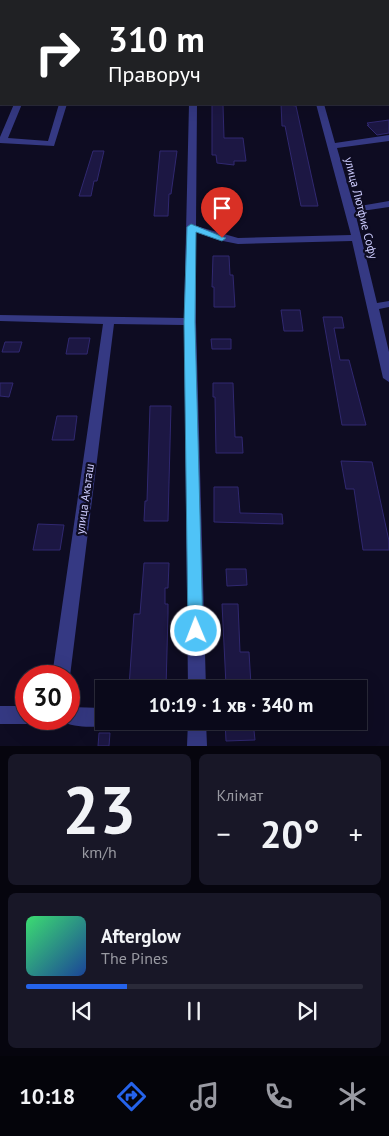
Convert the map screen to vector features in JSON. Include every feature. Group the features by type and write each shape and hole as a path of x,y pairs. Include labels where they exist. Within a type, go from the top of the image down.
{"street":[{"path":"18,105 1,140 51,144 63,105"},
{"path":"193,105 190,322 197,680"},
{"name":"улица Лютфие Софу","path":"320,105 350,210 389,378"},
{"path":"332,146 389,138"},
{"path":"350,210 389,204"},
{"path":"191,227 222,238 238,241 356,238"},
{"path":"373,307 389,304"},
{"path":"0,318 190,322"},
{"name":"улица Акъташ","path":"62,665 109,321"},
{"path":"0,714 15,715"},
{"path":"80,716 95,717"},
{"path":"197,730 197,746"}],"building":[{"path":"212,105 223,105 224,138 243,138 246,161 234,161 234,165 217,163 216,155 212,155"},
{"path":"281,105 296,106 318,206 301,206 285,126 282,126"},
{"path":"389,120 389,133 377,135 367,125 369,125 367,123"},
{"path":"93,151 104,151 97,181 94,181 91,196 79,196"},
{"path":"160,151 177,151 171,194 169,194 168,216 154,216"},
{"path":"213,194 228,194 229,221 213,221"},
{"path":"213,256 229,256 230,275 233,275 235,307 214,307 214,287 212,287"},
{"path":"281,310 300,310 303,331 284,331"},
{"path":"323,317 342,317 344,328 334,328 340,360 349,360 366,425 342,425"},
{"path":"69,338 90,338 87,354 66,354"},
{"path":"211,339 231,339 231,349 212,349"},
{"path":"5,342 22,342 19,352 2,352"},
{"path":"0,383 13,383 9,397 0,396"},
{"path":"213,383 233,383 235,437 242,437 243,453 216,453"},
{"path":"150,406 171,406 168,521 144,521 145,501 147,501"},
{"path":"57,416 77,416 74,440 52,440"},
{"path":"341,461 372,462 389,541 389,550 363,550 354,489 346,489"},
{"path":"214,487 238,487 240,513 282,514 283,524 214,522"},
{"path":"38,524 64,525 60,550 33,550"},
{"path":"144,563 169,563 168,588 165,588 165,604 168,604 166,680 129,680 134,614 140,614"},
{"path":"226,569 246,569 247,585 227,586"},
{"path":"222,604 238,604 240,652 249,652 251,680 226,680"},
{"path":"225,730 254,730 255,740 226,741"},
{"path":"99,733 110,733 109,746 98,746"}],"route":[{"path":"196,631 190,322 191,227 222,238"}]}
